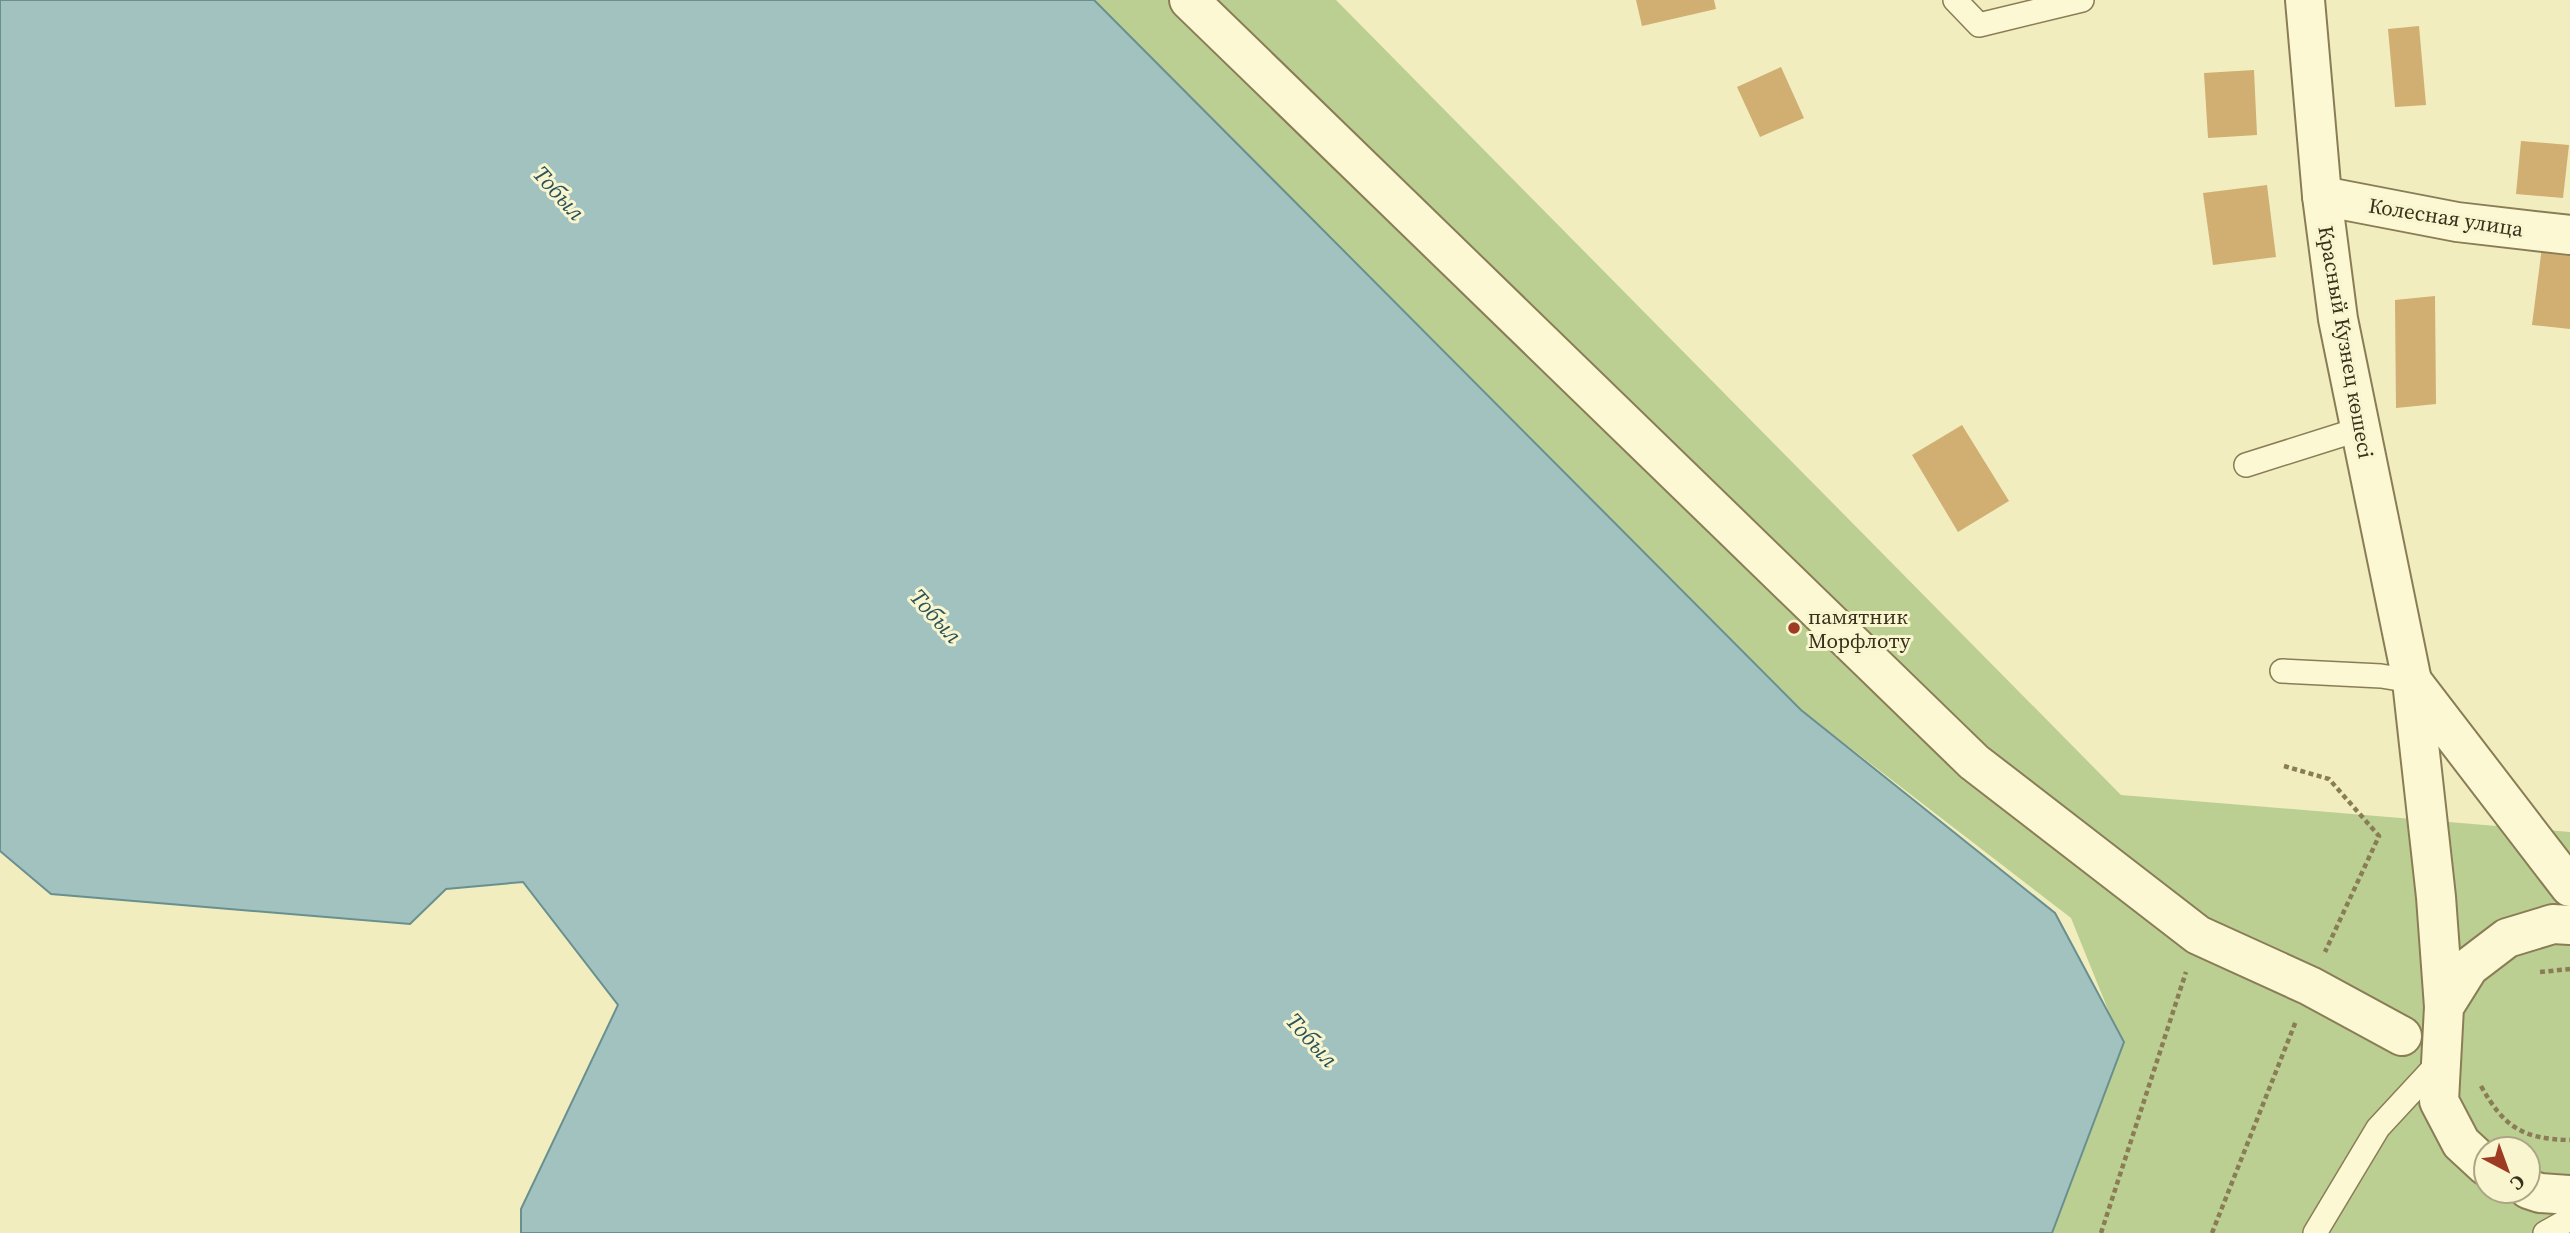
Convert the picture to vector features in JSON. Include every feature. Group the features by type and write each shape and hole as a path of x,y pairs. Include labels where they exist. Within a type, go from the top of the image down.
{"street":[{"path":"1189,0 1974,762 2198,935 2310,986 2402,1036"},
{"name":"Красный Кузнец көшесі","path":"2305,0 2322,196 2338,319 2412,681 2436,897 2444,1007 2439,1101 2461,1143 2472,1154"},
{"name":"Колесная улица","path":"2322,196 2457,222 2570,235"},
{"path":"2412,681 2570,887"},
{"path":"2444,1007 2469,967 2507,938 2553,924 2570,925"},
{"path":"2542,1193 2570,1195"}],"lane":[{"path":"1955,0 1979,25 2082,0"},
{"path":"2246,465 2360,429"},
{"path":"2282,671 2381,676 2412,681"},
{"path":"2315,1233 2378,1128 2441,1060"},
{"path":"2545,1233 2570,1219"}],"path":[{"path":"2212,1233 2310,986 2379,836 2329,779 2284,766"},
{"path":"2101,1233 2198,935"},
{"path":"2535,972 2563,968 2570,970"},
{"path":"2478,1076 2480,1086 2495,1111 2517,1129 2544,1139 2570,1140"}],"green space":[{"path":"1094,0 1336,0 2121,795 2570,832 2570,1233 2042,1233 2115,1027 2071,918 1801,710"}],"water":[{"name":"Тобыл","path":"0,0 1094,0 1801,710 2055,913 2124,1042 2052,1233 521,1233 521,1209 618,1005 523,882 446,889 410,924 51,894 0,851"}],"building":[{"path":"1636,0 1714,0 1716,9 1642,26"},
{"path":"2419,26 2426,105 2395,107 2388,29"},
{"path":"1781,67 1804,118 1760,137 1737,87"},
{"path":"2254,70 2257,135 2208,138 2204,73"},
{"path":"2521,141 2569,145 2563,198 2516,194"},
{"path":"2267,185 2276,257 2213,265 2203,193"},
{"path":"2542,247 2570,251 2570,329 2532,325"},
{"path":"2435,296 2436,404 2396,408 2395,300"},
{"path":"1962,425 2009,501 1958,532 1912,455"}],"place":[{"name":"памятник Морфлоту","path":"1794,628"}]}
